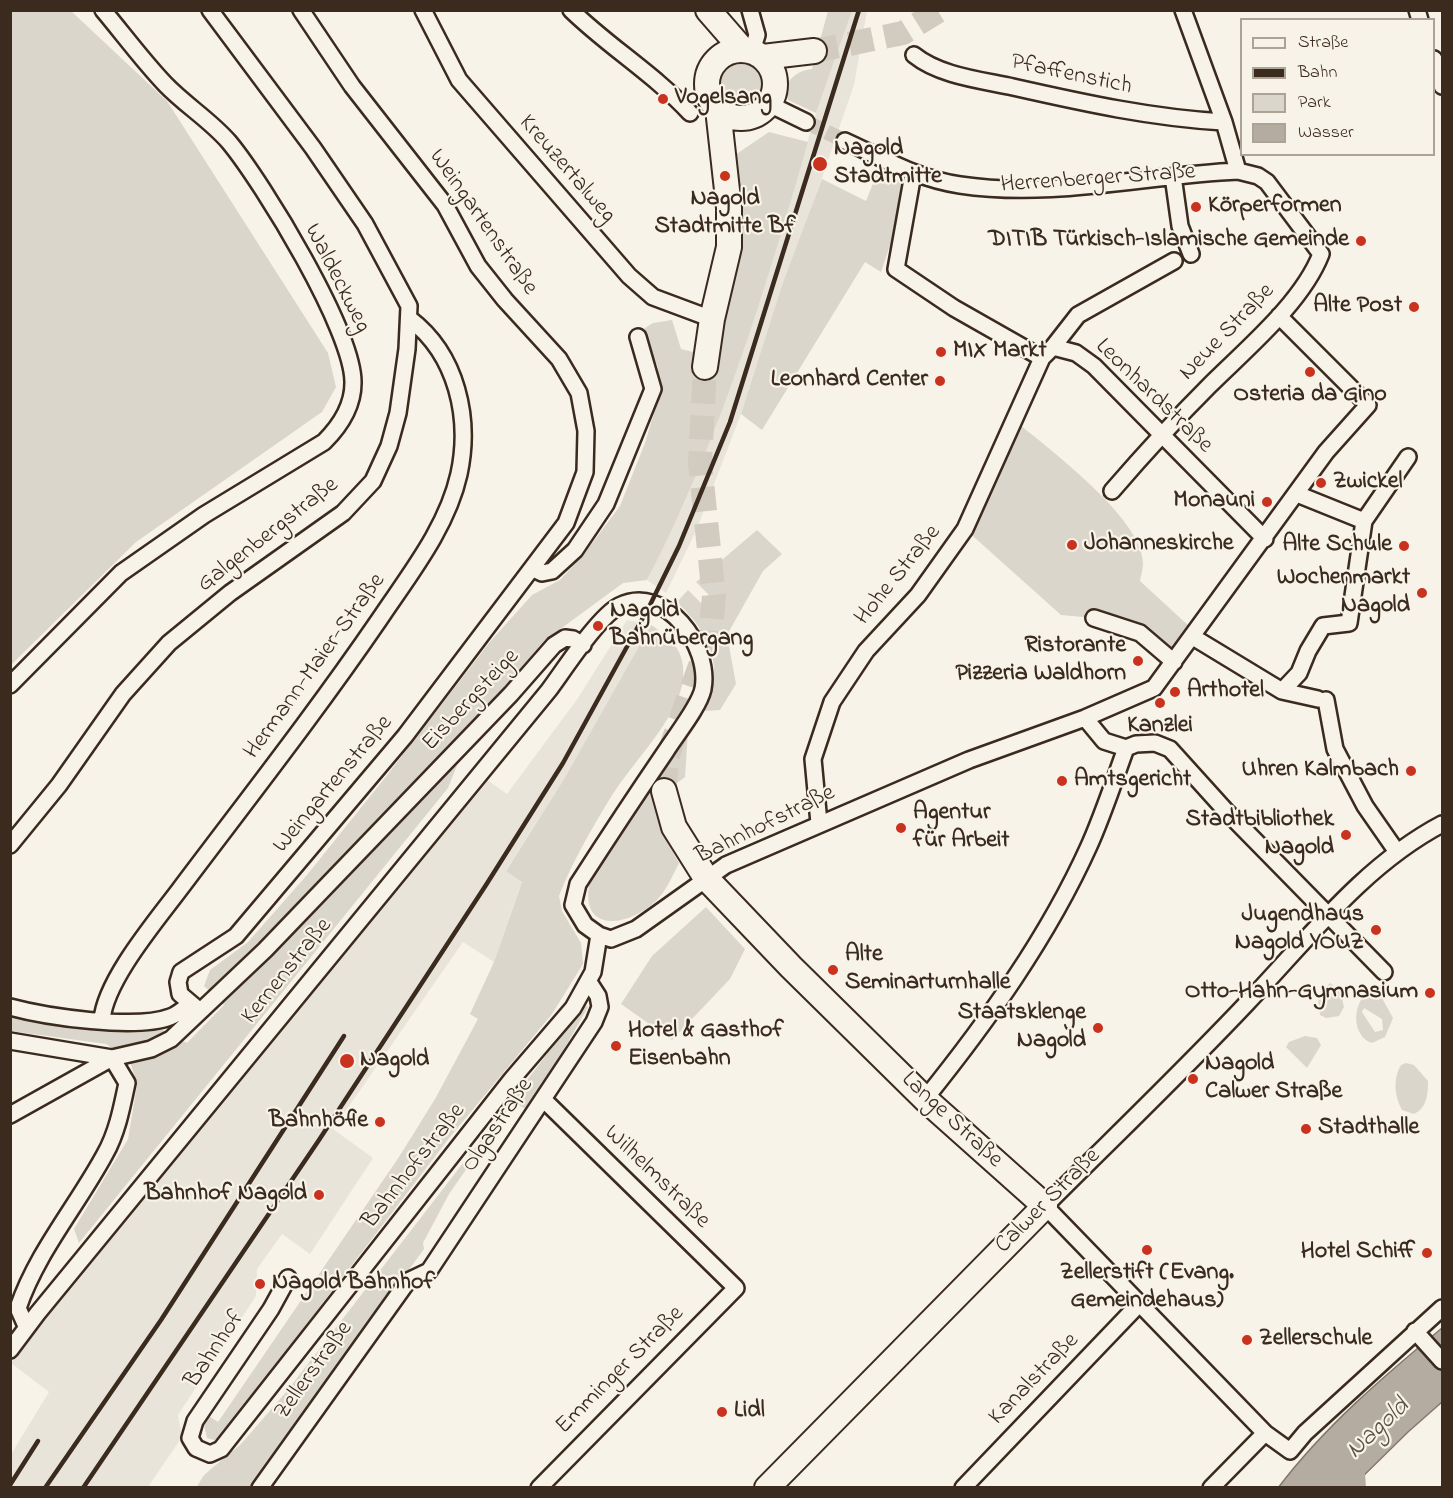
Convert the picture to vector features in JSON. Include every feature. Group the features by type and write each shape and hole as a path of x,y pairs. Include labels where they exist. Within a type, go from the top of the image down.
{"main road":[{"path":"707,10 774,74 772,94"},
{"path":"707,10 717,60"},
{"path":"705,367 712,319 729,247 718,109 708,89 707,78 717,60 733,50 814,51 752,116 734,117 718,109"},
{"path":"724,165 742,118"},
{"name":"Lange Straße","path":"664,791 674,827 706,878 925,1099 1045,1206"},
{"name":"Calwer Straße","path":"767,1488 1045,1206"}],"street":[{"name":"Waldeckweg","path":"10,685 121,573 204,515 324,442 339,427 349,407 354,383 351,361 339,326 276,210 230,143 166,85 103,10"},
{"name":"Galgenbergstraße","path":"10,845 59,785 123,694 169,643 230,593 343,513 373,481 389,446 398,413 410,319 409,306 365,224 313,148 210,10"},
{"name":"Weingartenstraße","path":"195,1008 180,994 178,982 182,972 236,936 405,736 566,523 585,472 586,431 579,393 559,359 505,300 478,266 445,205 352,86 301,10"},
{"name":"Kreuzertalweg","path":"423,10 459,80 629,276 653,297 712,319"},
{"path":"572,10 593,31 652,76 690,113"},
{"path":"750,10 757,35 752,52"},
{"path":"1183,10 1224,122 1238,171"},
{"name":"Pfaffenstich","path":"914,55 946,72 1105,108 1168,119 1224,122"},
{"path":"1435,62 1443,86"},
{"path":"772,94 806,122"},
{"name":"Herrenberger Straße","path":"845,141 913,174 960,185 1036,189 1238,171 1258,176 1267,182 1321,254"},
{"name":"Leonhardstraße","path":"913,174 896,269 954,308 1047,353 1076,353 1094,366 1265,538"},
{"path":"1173,176 1180,226 1191,254"},
{"name":"Neue Straße","path":"1112,491 1161,434 1279,316 1314,273 1321,254"},
{"name":"Hohe Straße","path":"819,823 813,759 832,702 866,651 918,595 965,529 1047,353 1078,315 1174,261"},
{"name":"Bahnhofstraße","path":"196,1448 210,1454 221,1449 512,1079 573,1008 589,982 599,935 612,939 636,929 726,865 819,823 969,760 1085,718 1154,688 1326,452 1368,405 1279,316"},
{"name":"Hermann-Maier-Straße","path":"102,1020 103,1005 111,989 156,921 335,684 409,576 446,514 459,474 464,431 459,400 455,379 439,348 423,329 410,319"},
{"path":"532,568 542,573 552,572 575,550 606,504 653,389 638,337"},
{"path":"1282,691 1299,672 1323,626 1348,623 1364,521 1408,457"},
{"path":"1297,494 1364,521"},
{"path":"583,645 618,607 637,601 646,602 669,611 689,631 701,660 702,670 703,689 687,720 578,884 573,905 585,925 599,935"},
{"path":"1094,618 1140,633 1174,662"},
{"path":"1193,637 1282,691 1322,699 1335,749 1365,806 1397,852"},
{"name":"Eisbergsteige","path":"10,1041 112,1058 151,1049 171,1039 195,1008 265,950 503,703 554,645 565,638 573,639 583,645"},
{"name":"Kernenstraße","path":"10,1350 26,1326 583,645"},
{"path":"1085,718 1104,741 1126,748 1136,744 1155,743 1170,749 1201,785 1384,972"},
{"path":"925,1099 968,1045 1041,934 1089,847 1126,748"},
{"name":"Calwer Straße","path":"1045,1206 1198,1055 1329,915 1397,852 1443,824"},
{"name":"Olgastraße","path":"408,1281 429,1271 594,1022 600,1007 598,996 589,982"},
{"name":"Eisbergsteige","path":"10,1007 38,1015 150,1022 195,1008"},
{"path":"10,1115 112,1058 127,1083 120,1116 106,1153 26,1283 18,1308 26,1326"},
{"name":"Wilhelmstraße","path":"544,1100 736,1288"},
{"name":"Lange Straße","path":"1045,1206 1265,1432 1290,1451 1305,1433 1420,1336"},
{"name":"Bahnhof","path":"196,1448 190,1438 195,1421 271,1309 288,1278"},
{"name":"Zellerstraße","path":"260,1488 408,1281"},
{"name":"Emminger Straße","path":"539,1488 736,1288"},
{"name":"Kanalstraße","path":"963,1488 1140,1303"},
{"path":"1443,1308 1420,1336 1443,1361"},
{"path":"1211,1488 1265,1432"}],"shaded area":[{"path":"852,11 867,11 854,85 797,250 781,288 741,414 696,531 666,593 647,580 685,502 713,434 767,277 816,113"},
{"path":"627,620 651,625 564,779 506,870 522,881 494,962 463,942 333,1129 373,1158 310,1254 282,1234 257,1269 256,1296 178,1415 182,1437 148,1487 11,1487 10,1456 49,1392 11,1363 212,1103 486,779 507,794 578,698"}],"green space":[{"path":"11,10 71,11 167,101 328,353 336,387 322,412 136,542 11,665"},
{"path":"828,11 852,11 816,113 788,100 785,89 796,75 812,69"},
{"path":"741,58 751,60 759,66 765,74 767,84 765,94 759,102 751,108 741,110 731,108 723,102 717,94 715,84 717,74 723,66 731,60"},
{"path":"769,132 808,142 775,254 738,366 696,475 647,580 623,583 544,641 474,723 448,788 79,1243 74,1229 128,1139 137,1085 130,1061 106,1044 11,1031 10,1013 104,1027 159,1028 187,1043 224,1005 204,986 210,970 248,942 307,875 489,643 532,595 560,580 584,554 620,506 645,443 659,396 658,367 642,330 653,323 672,320 681,349 697,353 695,373 705,367 720,345 730,286 735,155"},
{"path":"878,171 904,182 899,218 881,272 865,262 762,430 741,414 781,288 822,179 866,201"},
{"path":"1013,419 1069,465 1127,525 1139,545 1143,563 1140,581 1190,627 1174,662 1140,633 1094,618 1061,615 965,529"},
{"path":"757,530 782,554 763,571 727,635 736,684 720,710 705,711 714,679 711,652 699,626 677,602 688,590 701,603 709,595 696,582"},
{"path":"651,625 676,647 682,661 683,680 672,710 653,741 611,797 576,858 559,896 562,911 581,943 583,964 552,1014 450,1137 221,1436 214,1440 207,1438 204,1425 209,1416 218,1422 399,1157 435,1099 478,1019 470,1014 494,962 522,882 506,871 564,779"},
{"path":"688,731 685,777 654,801 663,835 679,863 660,896 644,910 617,921 605,920 596,916 590,907 588,893 592,874"},
{"path":"706,907 745,949 730,979 672,1040 621,1004 652,956"},
{"path":"1330,983 1340,990 1344,1007 1339,1016 1326,1018 1320,1015 1318,998 1323,1001 1330,993 1325,988"},
{"path":"1369,991 1382,998 1393,1018 1385,1037 1372,1043 1360,1034 1357,1027 1357,1011 1363,996","holes":["1364,1008 1382,1019 1383,1030 1375,1032 1362,1012"]},
{"path":"585,1005 588,1007 529,1111 513,1102 449,1194 423,1243 424,1249 265,1468 257,1487 196,1488 204,1475 241,1444 287,1391"},
{"path":"1305,1036 1317,1038 1321,1045 1307,1068 1286,1047 1289,1042"},
{"path":"1406,1063 1414,1065 1428,1081 1424,1105 1414,1114 1402,1110 1396,1093 1398,1070"}],"water":[{"path":"1442,1328 1442,1402 1352,1487 1278,1488 1335,1423"}],"waterway":[{"path":"1356,1459 1358,1488"}],"tunnel":[{"path":"814,51 903,33 940,10"},
{"path":"806,122 845,141"},
{"path":"664,791 668,755 710,638 714,597 700,463 705,367"}],"railway":[{"path":"83,1488 319,1140 486,885 563,763 651,603 679,546 730,422 859,10"},
{"path":"45,1488 161,1320 344,1036"},
{"path":"10,1485 38,1441"}],"place":[{"name":"Vogelsang","path":"663,99"},
{"name":"Nagold Stadtmitte","path":"820,164"},
{"name":"Nagold Stadtmitte Bf","path":"725,176"},
{"name":"Körperformen","path":"1196,207"},
{"name":"DITIB Türkisch-Islamische Gemeinde","path":"1361,241"},
{"name":"Alte Post","path":"1414,307"},
{"name":"MIX Markt","path":"941,352"},
{"name":"Osteria da Gino","path":"1310,372"},
{"name":"Leonhard Center","path":"940,381"},
{"name":"Zwickel","path":"1321,483"},
{"name":"Monauni","path":"1267,502"},
{"name":"Johanneskirche","path":"1072,545"},
{"name":"Alte Schule","path":"1404,546"},
{"name":"Wochenmarkt Nagold","path":"1422,593"},
{"name":"Nagold Bahnübergang","path":"598,626"},
{"name":"Ristorante Pizzeria Waldhorn","path":"1138,661"},
{"name":"Arthotel","path":"1175,692"},
{"name":"Kanzlei","path":"1160,703"},
{"name":"Uhren Kalmbach","path":"1411,771"},
{"name":"Amtsgericht","path":"1062,781"},
{"name":"Agentur für Arbeit","path":"901,828"},
{"name":"Stadtbibliothek Nagold","path":"1346,835"},
{"name":"Jugendhaus Nagold YOUZ","path":"1376,930"},
{"name":"Alte Seminarturnhalle","path":"833,970"},
{"name":"Otto-Hahn-Gymnasium","path":"1430,993"},
{"name":"Staatsklenge Nagold","path":"1098,1028"},
{"name":"Hotel & Gasthof Eisenbahn","path":"616,1046"},
{"name":"Nagold","path":"347,1061"},
{"name":"Nagold Calwer Straße","path":"1193,1079"},
{"name":"Bahnhöfle","path":"380,1122"},
{"name":"Stadthalle","path":"1306,1129"},
{"name":"Bahnhof Nagold","path":"319,1195"},
{"name":"Zellerstift (Evang. Gemeindehaus)","path":"1147,1250"},
{"name":"Hotel Schiff","path":"1427,1253"},
{"name":"Nagold Bahnhof","path":"260,1284"},
{"name":"Zellerschule","path":"1247,1340"},
{"name":"Lidl","path":"722,1412"}]}
